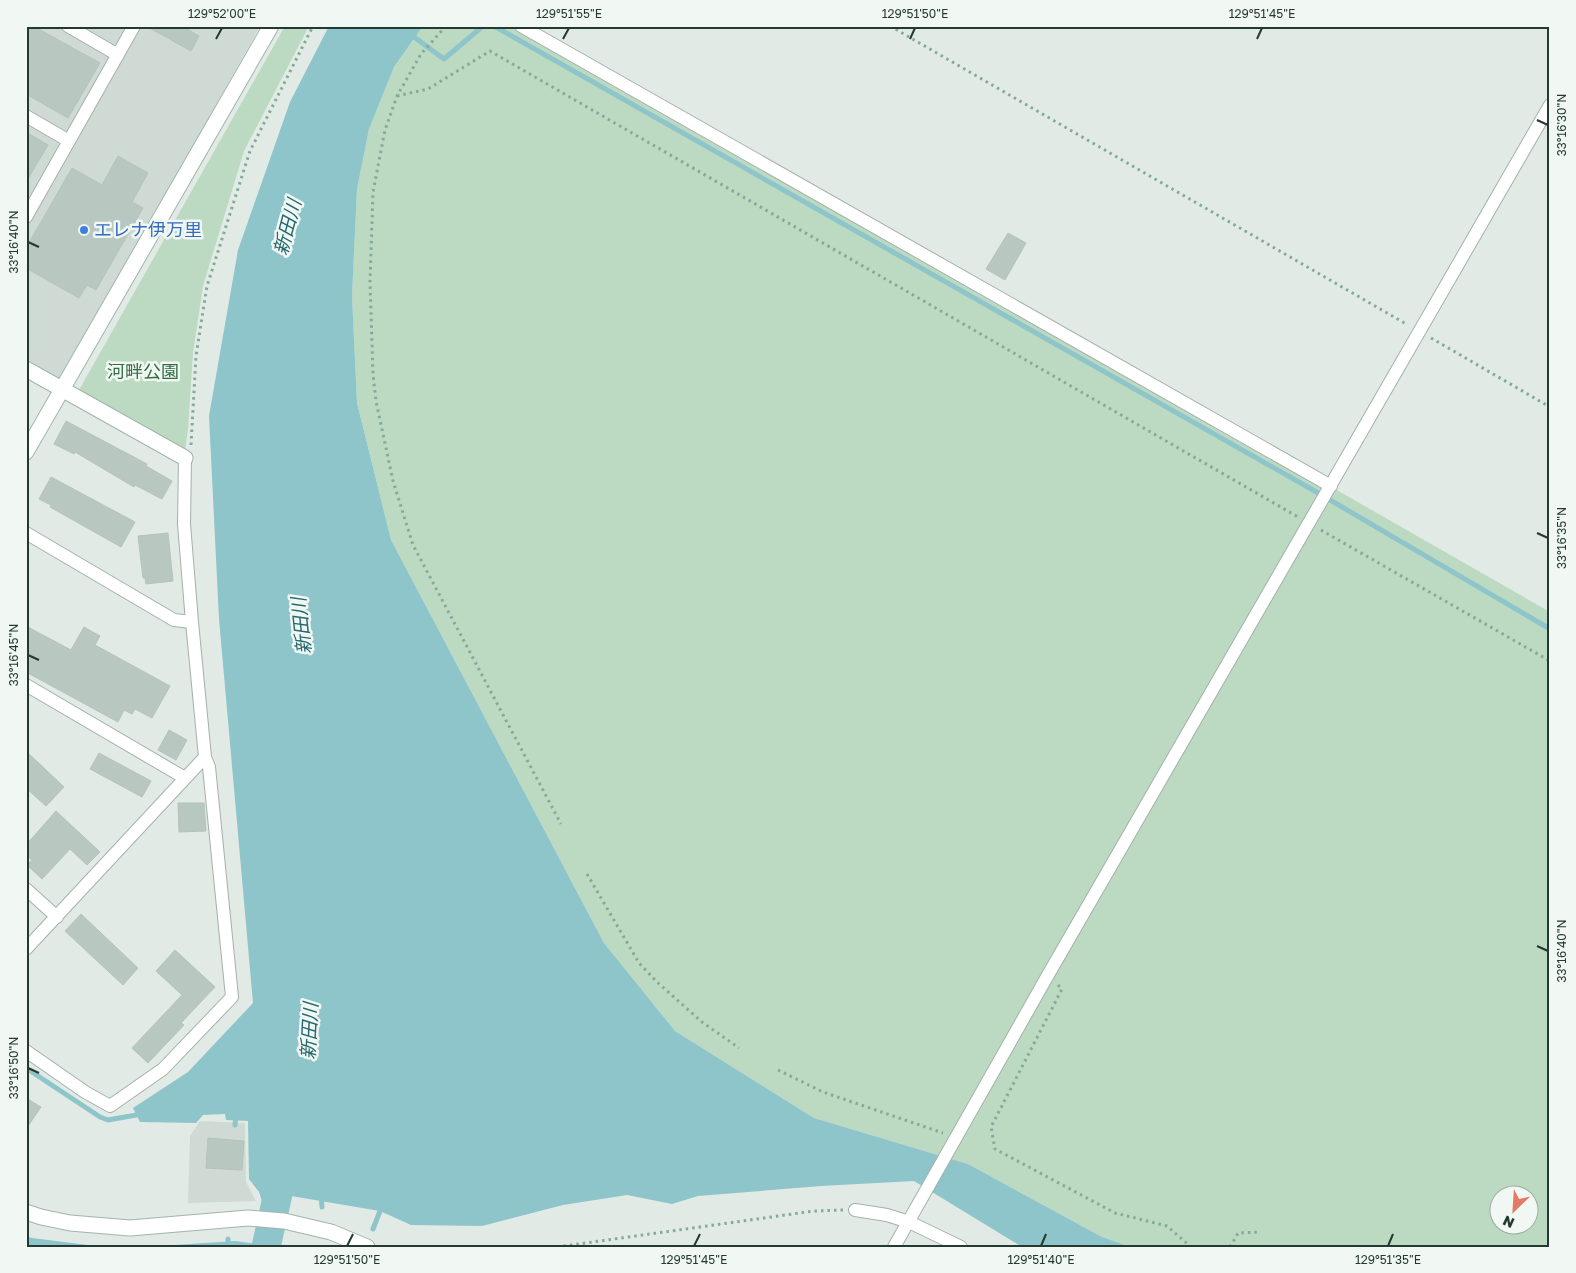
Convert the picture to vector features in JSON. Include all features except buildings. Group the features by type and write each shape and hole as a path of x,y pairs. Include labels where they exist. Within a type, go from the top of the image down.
{"street":[{"path":"68,26 118,55"},
{"path":"26,217 134,26"},
{"path":"26,452 271,26"},
{"path":"521,26 1331,486"},
{"path":"894,1247 1048,975 1550,104"},
{"path":"26,116 70,141"},
{"path":"26,369 186,458 184,524 192,622 232,997 163,1069 110,1106 85,1092 26,1051"},
{"path":"26,534 174,620 192,622"},
{"path":"26,685 185,778"},
{"path":"26,949 205,757"},
{"path":"26,888 56,916"},
{"path":"856,1210 887,1215 909,1222 961,1247"},
{"path":"26,1212 70,1223 130,1228 248,1218 284,1221 331,1232 367,1247"}],"path":[{"path":"186,458 190,449 196,356 207,286 250,151 314,26"},
{"path":"446,26 421,54 397,96 385,130 373,192 370,282 373,375 376,401 392,481 413,545 561,824"},
{"path":"890,26 1550,406"},
{"path":"397,96 428,89 490,52 1550,662"},
{"path":"587,874 639,963 657,982 702,1022 739,1048"},
{"path":"1048,975 1062,988 991,1127 996,1149 1115,1213 1167,1226 1191,1247"},
{"path":"778,1070 823,1092 956,1137"},
{"path":"557,1247 814,1211 856,1210"},
{"path":"1230,1247 1238,1232 1260,1232"}],"shaded area":[{"path":"26,26 260,26 61,382 26,362"},
{"path":"200,1121 245,1123 246,1182 256,1201 188,1203 190,1136"}],"green space":[{"name":"河畔公園","path":"285,26 309,26 244,151 203,286 193,353 185,450 79,390"},
{"path":"423,26 509,26 854,222 1335,489 1550,612 1550,1247 1131,1247 1102,1237 968,1164 814,1118 675,1031 604,943 391,540 357,403 352,296 357,189 369,129 394,67"}],"water":[{"path":"329,26 423,26 394,67 369,129 357,189 352,296 357,403 391,540 604,943 675,1031 814,1118 968,1164 1102,1237 1131,1247 1022,1247 914,1181 698,1196 672,1204 627,1195 563,1205 482,1226 411,1225 380,1211 291,1196 289,1204 263,1204 259,1192 249,1179 248,1121 226,1120 225,1114 203,1115 196,1123 140,1122 133,1108 188,1072 253,1003 219,619 209,416 238,250 290,102"},
{"path":"26,1236 32,1238 104,1247 26,1247"},
{"path":"235,1241 280,1247 144,1247"}],"waterway":[{"path":"405,26 410,34 444,59 483,26"},
{"path":"494,26 1313,490 1550,629"},
{"path":"26,1068 100,1117 108,1120 142,1114"},
{"path":"235,1125 236,1114"},
{"name":"新田川","path":"266,1247 284,1167"},
{"path":"321,1195 322,1207"},
{"path":"373,1229 380,1211 379,1207"},
{"path":"228,1239 228,1247"}],"place":[{"name":"エレナ伊万里","path":"84,230"}]}
